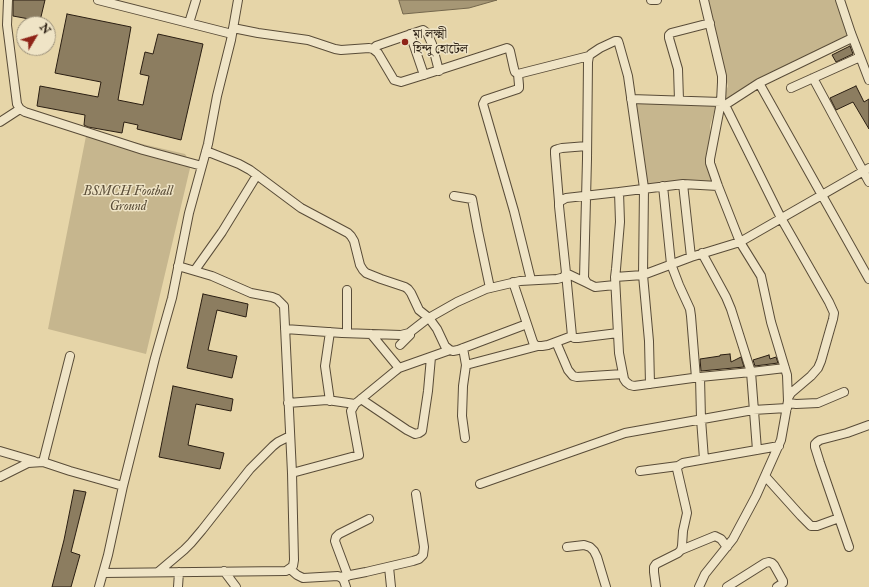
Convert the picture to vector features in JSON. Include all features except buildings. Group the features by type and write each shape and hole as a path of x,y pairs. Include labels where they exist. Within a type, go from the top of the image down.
{"street":[{"path":"8,0 7,25 17,104 20,109 25,112 136,148 202,166"},
{"path":"98,0 189,23 233,31 308,40 332,49 373,49 378,53 394,80 401,82 508,48 515,72 518,74 519,88 485,100 483,104 512,204 531,280"},
{"path":"189,23 196,0"},
{"path":"99,587 108,555 123,486 172,298 189,213 206,151 217,96 233,31 238,0"},
{"path":"651,0 657,0"},
{"path":"704,0 722,76 723,88 723,104 710,159 711,167 740,242 761,276 771,322 786,368 787,405"},
{"path":"840,0 852,38 869,78"},
{"path":"679,100 676,59 669,35 671,33 710,23"},
{"path":"373,49 376,46 423,30 427,33 432,44 439,70"},
{"path":"410,34 424,75"},
{"path":"631,99 679,100 723,104 759,83 852,38"},
{"path":"518,74 589,56 610,43 618,41 621,48 628,76 644,188 643,274 649,341 650,384"},
{"path":"587,283 584,278 589,56"},
{"path":"791,88 860,57"},
{"path":"813,78 866,170 869,182"},
{"path":"759,83 869,279"},
{"path":"700,587 704,574 733,539 779,446 783,434 788,398 791,393 818,368 834,313 830,302 781,218 723,104"},
{"path":"0,122 20,109"},
{"path":"572,336 559,206 560,202 554,154 555,150 562,148 587,146"},
{"path":"206,151 250,170 301,208 348,233 354,241 360,265 363,270 366,273 405,287 411,293 419,310 429,318 437,329 445,346 450,350"},
{"path":"566,273 595,287 643,274 702,253 740,242 866,170"},
{"path":"194,270 222,232 257,175"},
{"path":"560,202 566,198 663,186 683,184 718,186"},
{"path":"683,184 691,257"},
{"path":"663,186 671,264 690,309 698,378 704,459"},
{"path":"619,192 620,222 615,281 619,353 624,379 626,382 634,386 786,368"},
{"path":"454,196 472,199 490,288"},
{"path":"702,253 731,309 751,372 757,450"},
{"path":"102,573 286,571 293,566 292,473 284,306 277,299 272,297 251,293 212,276 178,266"},
{"path":"284,329 401,335 409,333 429,318 457,302 490,288 520,281 557,279 564,277 566,273"},
{"path":"513,282 533,342 538,346"},
{"path":"347,290 347,333"},
{"path":"292,473 359,455 351,411 358,401 399,368 450,350 453,351 463,348 527,324"},
{"path":"330,332 325,366 330,401"},
{"path":"400,345 410,335 409,333"},
{"path":"466,365 538,346 548,345 572,336 574,338 578,338 618,333"},
{"path":"371,334 399,368"},
{"path":"556,342 568,370 573,376 623,374"},
{"path":"463,348 466,365 463,386 462,416 465,438"},
{"path":"43,462 70,356"},
{"path":"288,403 358,401 407,430 415,434 419,433 422,431 431,357"},
{"path":"480,484 625,433 787,405 788,403 818,403 844,392"},
{"path":"849,547 820,463 815,444 820,440 847,433 869,425"},
{"path":"158,572 191,543 250,469 273,446 290,436"},
{"path":"640,471 678,466 683,463 779,446"},
{"path":"0,451 34,462"},
{"path":"0,476 28,463 43,462 123,486"},
{"path":"678,466 677,469 686,508 681,550"},
{"path":"765,476 811,526 817,526 839,518"},
{"path":"290,569 303,578 344,576 389,567 419,558 423,555 424,547 416,494"},
{"path":"346,587 342,578 344,576 335,541 336,537 369,519"},
{"path":"656,587 654,572 652,570 656,564 681,550 715,536 721,540 726,547"},
{"path":"567,547 584,546 590,547 594,551 606,587"},
{"path":"727,587 769,562 774,565 783,581 783,583 777,587"},
{"path":"389,567 391,587"},
{"path":"178,587 179,572"},
{"path":"224,572 236,587"}],"green space":[{"path":"707,0 837,0 848,35 725,100 725,94 728,86"},
{"path":"632,103 716,105 710,126 714,182 644,188 633,144"},
{"name":"BSMCH Football Ground","path":"87,131 185,154 191,164 146,354 48,329"}],"shaded area":[{"path":"399,0 497,0 469,8 403,14"}],"place":[{"name":"মা লক্ষ্মী হিন্দু হোটেল","path":"405,42"}]}
